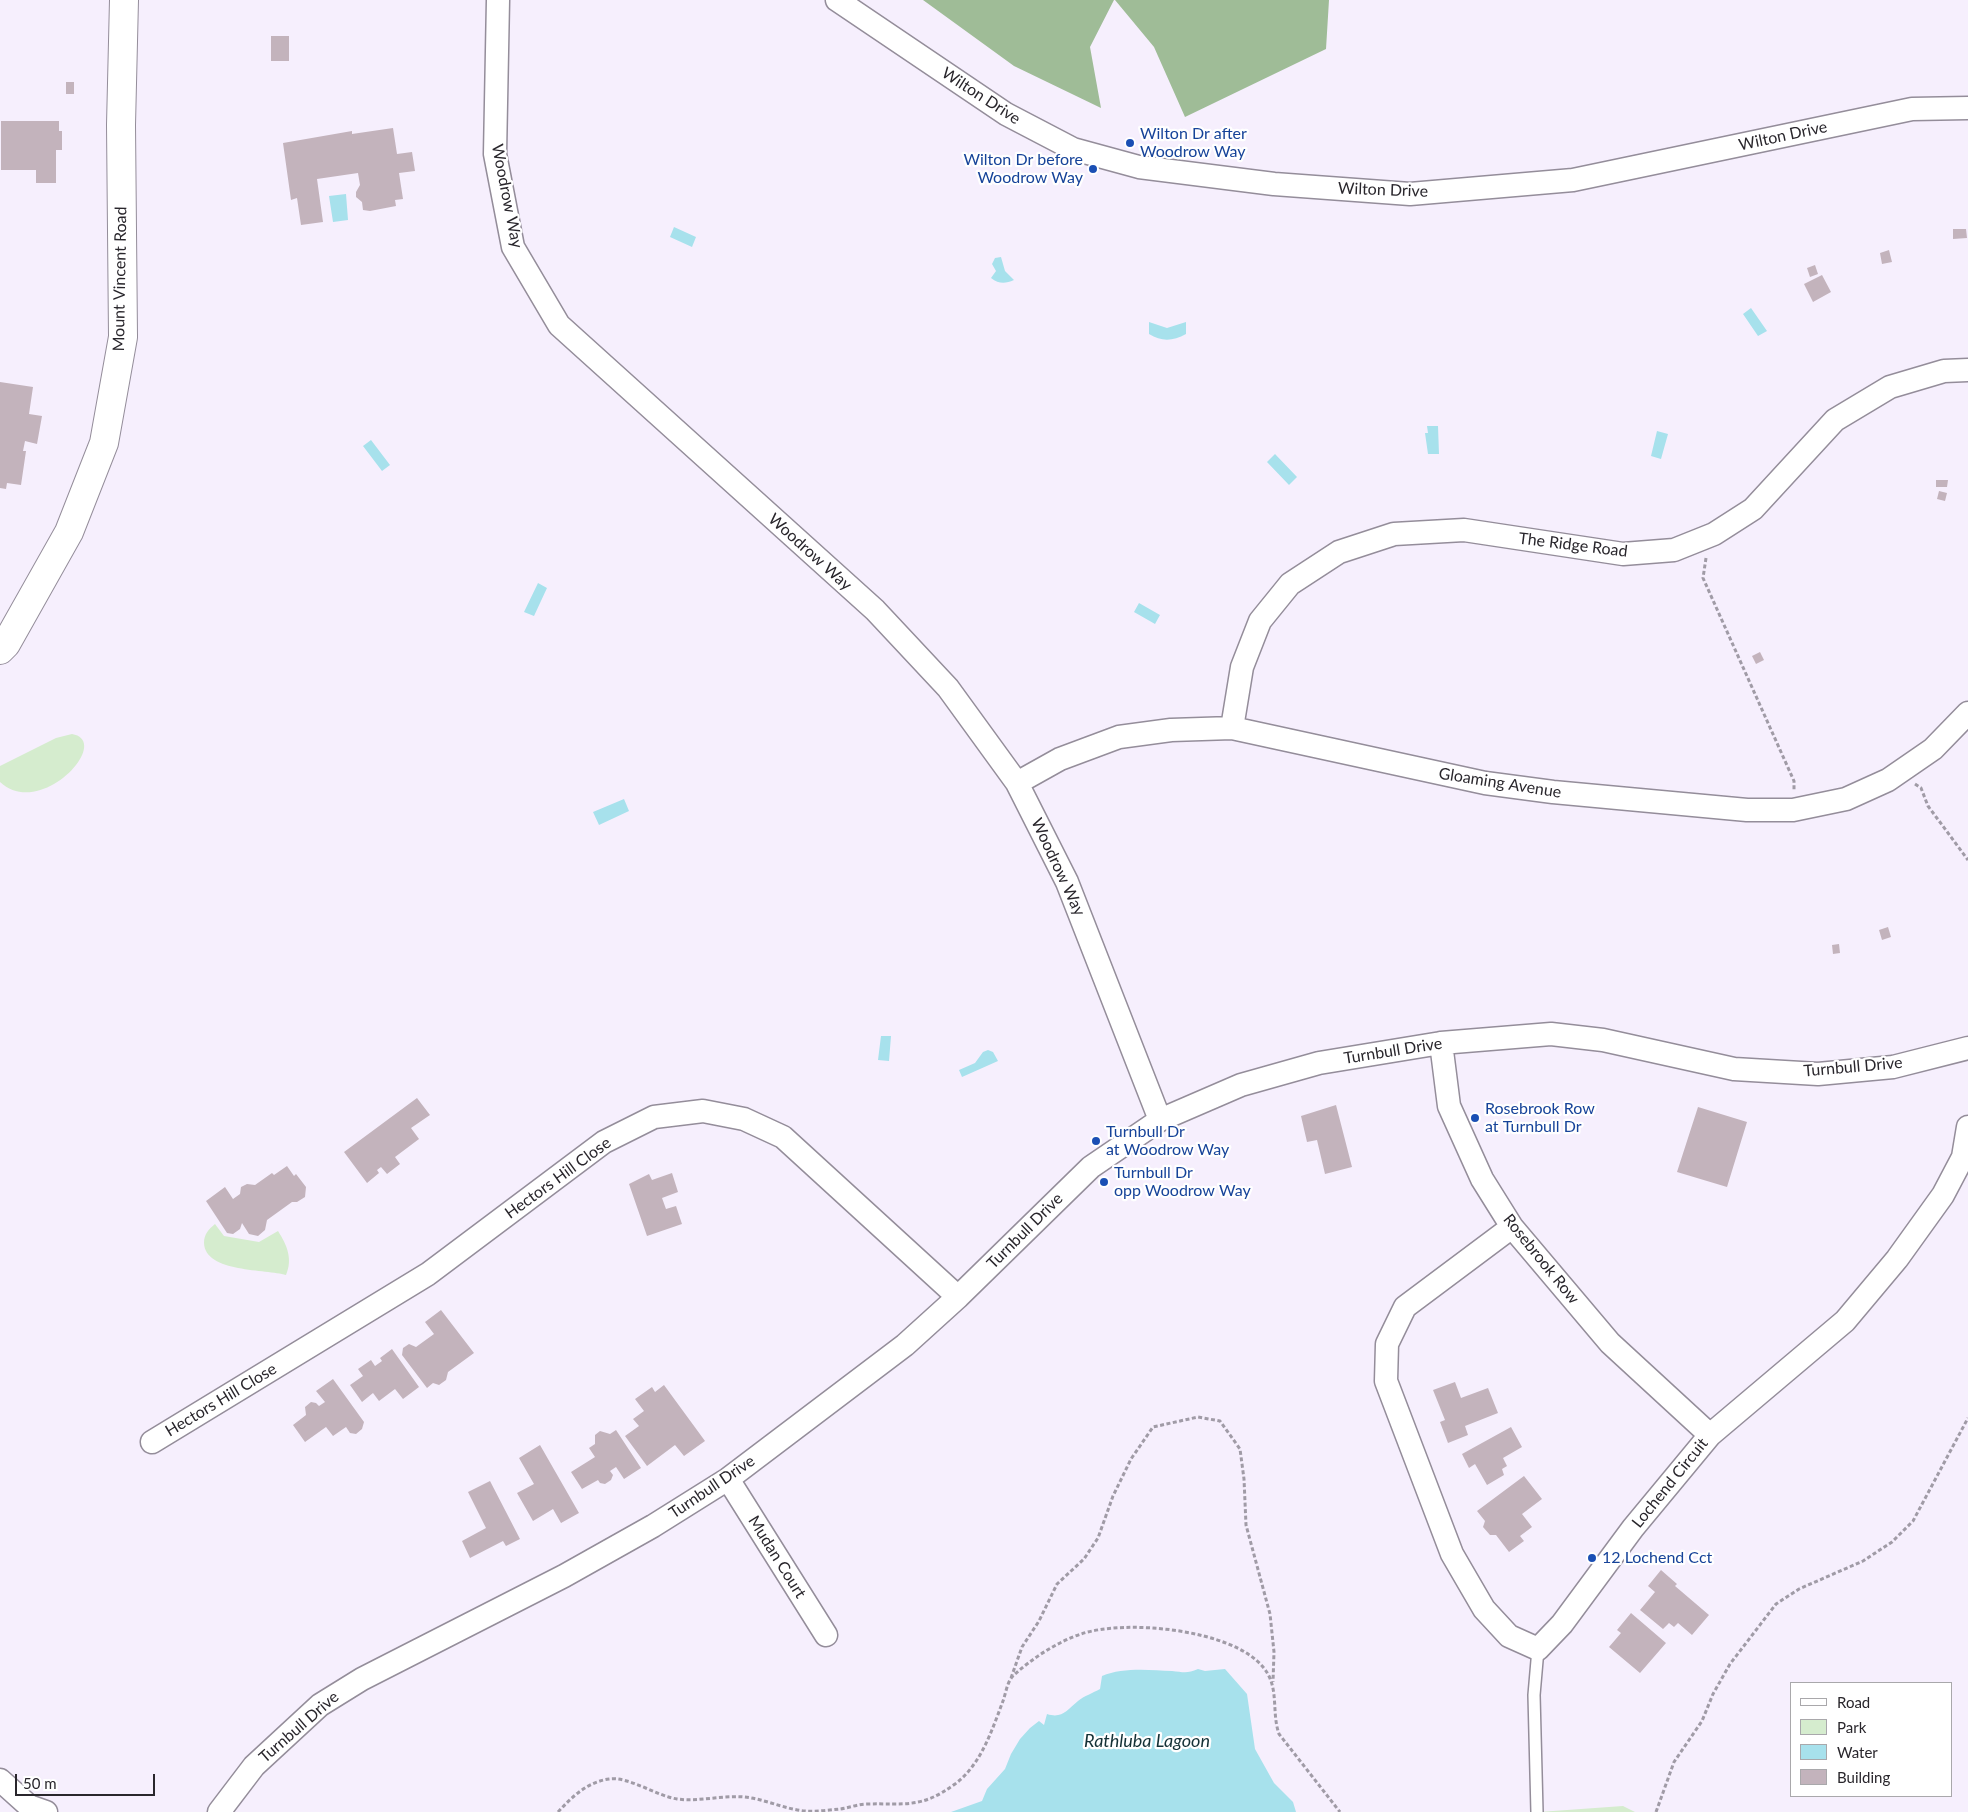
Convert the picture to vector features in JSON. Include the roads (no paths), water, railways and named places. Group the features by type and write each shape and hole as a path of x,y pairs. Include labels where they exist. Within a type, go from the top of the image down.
{"main road":[{"name":"Mount Vincent Road","path":"0,650 6,644 69,532 104,443 123,337 121,125 124,0"}],"street":[{"name":"Woodrow Way","path":"498,0 495,154 513,247 559,325 875,610 948,688 1018,783 1067,882 1160,1120"},
{"name":"Wilton Drive","path":"837,0 1006,114 1074,148 1139,167 1274,184 1410,194 1573,180 1912,109 1968,108"},
{"name":"The Ridge Road","path":"1232,728 1242,667 1260,620 1290,584 1338,552 1394,534 1464,530 1623,554 1674,550 1714,534 1753,509 1834,420 1890,387 1944,371 1968,370"},
{"name":"Gloaming Avenue","path":"1018,783 1060,759 1119,738 1171,730 1232,728 1485,783 1553,792 1747,810 1793,810 1846,799 1902,772 1933,749 1968,713"},
{"name":"Turnbull Drive","path":"219,1812 254,1766 306,1717 340,1691 564,1576 653,1526 728,1479 905,1345 958,1298 1091,1167 1160,1120 1241,1085 1279,1072 1320,1063 1441,1043 1551,1034 1603,1040 1734,1069 1818,1074 1893,1067 1968,1048"},
{"name":"Rosebrook Row","path":"1441,1043 1449,1106 1482,1179 1512,1227 1610,1343 1710,1435"},
{"name":"Hectors Hill Close","path":"152,1442 428,1274 604,1142 654,1118 703,1111 744,1119 783,1137 958,1298"},
{"name":"Lochend Circuit","path":"1538,1649 1562,1624 1633,1528 1710,1435 1845,1320 1897,1259 1943,1195 1963,1157 1968,1127"},
{"path":"1512,1227 1404,1307 1387,1344 1386,1381 1452,1554 1484,1609 1509,1636 1538,1649"},
{"name":"Mudan Court","path":"728,1479 826,1636"},
{"path":"0,1780 29,1806 46,1812"}],"lane":[{"path":"1537,1812 1534,1695 1538,1649"}],"water":[{"path":"346,194 348,220 333,222 329,196"},
{"path":"674,227 696,237 692,247 670,237"},
{"path":"1001,257 1005,271 1014,280 1002,283 991,278 996,271 992,264 995,258"},
{"path":"1751,308 1767,331 1758,336 1743,314"},
{"path":"1149,322 1167,328 1186,322 1186,334 1172,339 1158,338 1149,334"},
{"path":"1427,426 1438,426 1439,454 1428,454 1425,433 1428,433"},
{"path":"1657,431 1668,434 1661,459 1651,456"},
{"path":"371,440 390,465 382,471 363,446"},
{"path":"1275,454 1297,477 1289,485 1267,462"},
{"path":"538,583 547,588 534,616 524,612"},
{"path":"1139,603 1160,615 1155,624 1134,612"},
{"path":"624,799 629,811 599,825 593,812"},
{"path":"881,1036 891,1036 889,1061 878,1060"},
{"path":"988,1050 993,1052 998,1061 962,1077 959,1070 975,1063 983,1052"},
{"name":"Rathluba Lagoon","path":"1198,1669 1205,1671 1225,1669 1247,1694 1255,1749 1274,1783 1293,1802 1296,1812 951,1812 982,1801 987,1789 1005,1769 1020,1739 1030,1728 1039,1721 1044,1725 1047,1714 1060,1714 1080,1699 1100,1689 1102,1676 1128,1670 1191,1672"}],"place":[{"name":"Wilton Dr after Woodrow Way","path":"1130,143"},
{"name":"Wilton Dr before Woodrow Way","path":"1093,169"},
{"name":"Rosebrook Row at Turnbull Dr","path":"1475,1118"},
{"name":"Turnbull Dr at Woodrow Way","path":"1096,1141"},
{"name":"Turnbull Dr opp Woodrow Way","path":"1104,1182"},
{"name":"12 Lochend Cct","path":"1592,1558"}]}
